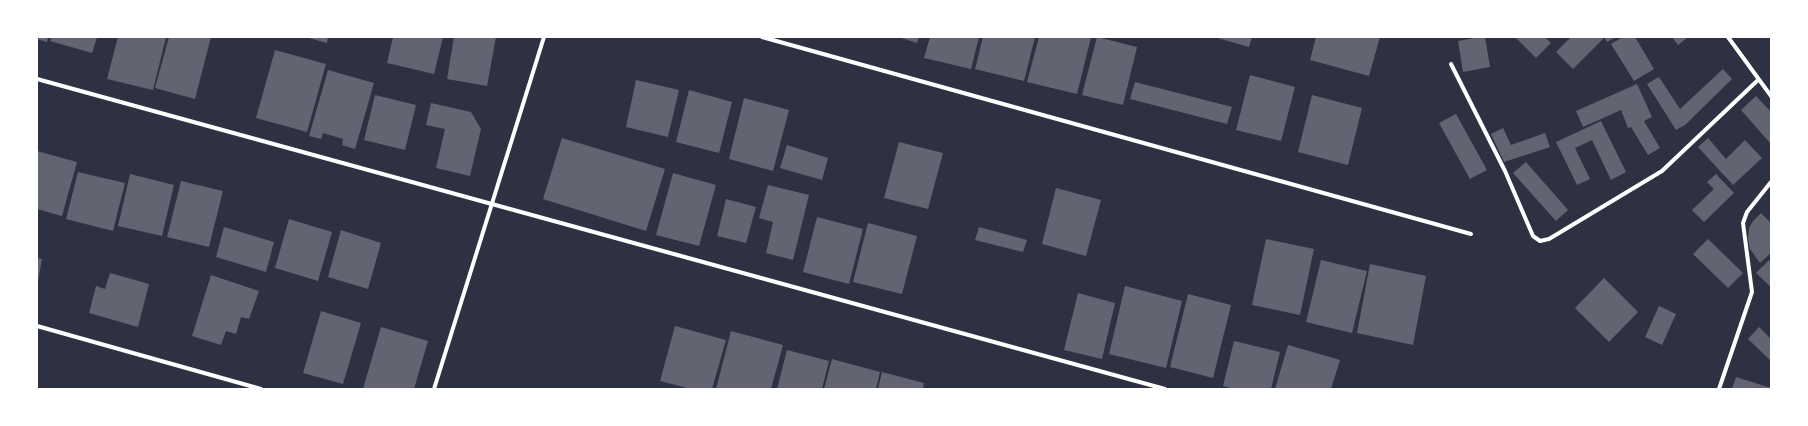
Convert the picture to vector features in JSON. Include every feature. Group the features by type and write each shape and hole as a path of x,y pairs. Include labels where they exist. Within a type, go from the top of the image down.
{"street":[{"path":"434,389 544,37"},
{"path":"762,37 1471,234"},
{"path":"1728,37 1771,96"},
{"path":"1451,64 1505,172 1533,236 1540,241 1549,239 1662,171 1758,80"},
{"path":"37,79 1165,389"},
{"path":"1719,389 1752,292 1743,223 1746,212 1771,182"},
{"path":"37,326 261,389"}],"building":[{"path":"37,37 48,37 47,42 37,39"},
{"path":"52,37 97,37 92,53 50,41"},
{"path":"118,37 166,37 153,90 107,79"},
{"path":"169,37 211,37 195,99 155,88"},
{"path":"305,37 328,37 327,43"},
{"path":"393,37 443,37 434,74 387,63"},
{"path":"454,37 496,37 487,86 447,79"},
{"path":"898,37 919,37 917,43"},
{"path":"930,37 979,37 971,69 924,58"},
{"path":"983,37 1035,37 1024,81 975,69"},
{"path":"1039,37 1091,37 1077,94 1027,82"},
{"path":"1097,37 1137,47 1123,105 1082,95"},
{"path":"1214,37 1252,37 1249,47"},
{"path":"1316,37 1380,37 1369,76 1310,60"},
{"path":"1485,37 1490,67 1463,72 1458,41"},
{"path":"1515,37 1545,37 1551,43 1536,58"},
{"path":"1571,37 1601,37 1603,39 1573,69 1556,52"},
{"path":"1604,37 1616,37 1607,42"},
{"path":"1623,37 1635,37 1654,69 1634,81 1611,44"},
{"path":"1672,37 1688,37 1678,45"},
{"path":"275,50 326,64 307,132 256,118"},
{"path":"1723,69 1732,79 1685,125 1676,130 1647,84 1659,77 1680,109"},
{"path":"328,70 374,83 355,149 342,145 343,139 323,133 321,139 309,136"},
{"path":"1250,75 1295,87 1281,141 1236,130"},
{"path":"636,80 679,90 668,137 626,127"},
{"path":"1135,82 1232,107 1227,124 1130,99"},
{"path":"1637,84 1652,117 1644,121 1660,148 1648,155 1631,127 1628,128 1621,110 1583,127 1576,111"},
{"path":"689,90 732,102 719,153 676,142"},
{"path":"375,95 416,105 405,150 364,140"},
{"path":"1312,95 1362,108 1348,165 1298,152"},
{"path":"1756,96 1771,112 1770,143 1741,110"},
{"path":"744,98 789,110 773,171 729,159"},
{"path":"431,103 471,112 481,129 470,176 436,168 445,129 426,125"},
{"path":"1456,114 1487,170 1470,179 1439,123"},
{"path":"1601,121 1626,172 1611,180 1592,140 1575,148 1590,179 1577,185 1556,142"},
{"path":"1503,128 1511,145 1545,133 1550,147 1504,162 1491,134"},
{"path":"562,138 665,169 646,231 543,199"},
{"path":"1708,138 1726,159 1745,140 1762,158 1733,185 1698,147"},
{"path":"899,142 943,153 928,209 884,198"},
{"path":"787,145 828,158 822,180 780,168"},
{"path":"37,151 77,162 62,216 37,209"},
{"path":"1526,162 1568,210 1556,221 1513,173"},
{"path":"78,172 125,183 113,231 66,219"},
{"path":"673,173 716,185 699,246 656,235"},
{"path":"130,174 174,185 162,236 118,226"},
{"path":"1716,174 1734,193 1704,222 1692,210 1714,189 1707,182"},
{"path":"181,181 223,191 209,247 167,237"},
{"path":"768,185 809,195 793,260 766,253 773,222 759,218"},
{"path":"1056,188 1101,200 1086,256 1042,244"},
{"path":"726,199 756,207 746,243 717,236"},
{"path":"1761,213 1771,223 1771,253 1760,263 1750,249 1748,239 1749,228 1753,221"},
{"path":"817,217 863,229 849,284 803,272"},
{"path":"289,219 332,232 318,281 275,268"},
{"path":"868,223 917,236 902,294 853,282"},
{"path":"224,227 274,242 266,272 216,257"},
{"path":"979,227 1027,240 1023,252 975,240"},
{"path":"341,230 381,243 368,289 328,277"},
{"path":"1266,239 1314,249 1300,315 1252,305"},
{"path":"1708,239 1743,273 1728,288 1693,254"},
{"path":"37,258 42,259 38,281 37,281"},
{"path":"1321,260 1367,271 1352,333 1306,322"},
{"path":"1769,260 1771,263 1771,287 1756,273"},
{"path":"1370,264 1426,276 1413,345 1357,333"},
{"path":"110,273 149,284 138,327 89,313 96,286 105,289"},
{"path":"211,275 259,291 249,319 241,317 236,334 226,331 221,345 192,336"},
{"path":"1604,278 1638,312 1609,342 1575,308"},
{"path":"1125,286 1182,301 1166,368 1109,354"},
{"path":"1078,293 1115,303 1102,359 1064,350"},
{"path":"1188,294 1231,305 1213,378 1170,367"},
{"path":"1659,306 1676,314 1662,345 1645,337"},
{"path":"321,311 361,323 343,384 303,373"},
{"path":"675,326 726,340 712,389 691,389 660,381"},
{"path":"381,327 428,341 414,389 363,389"},
{"path":"1759,327 1771,339 1771,361 1748,339"},
{"path":"731,331 783,345 771,389 716,389"},
{"path":"1234,341 1280,352 1271,389 1234,389 1223,386"},
{"path":"1288,345 1340,360 1331,389 1275,389"},
{"path":"787,350 829,361 822,389 777,389"},
{"path":"832,359 880,372 876,389 824,389"},
{"path":"882,372 924,383 923,389 878,389"},
{"path":"1736,377 1771,388 1771,389 1732,389"}]}
